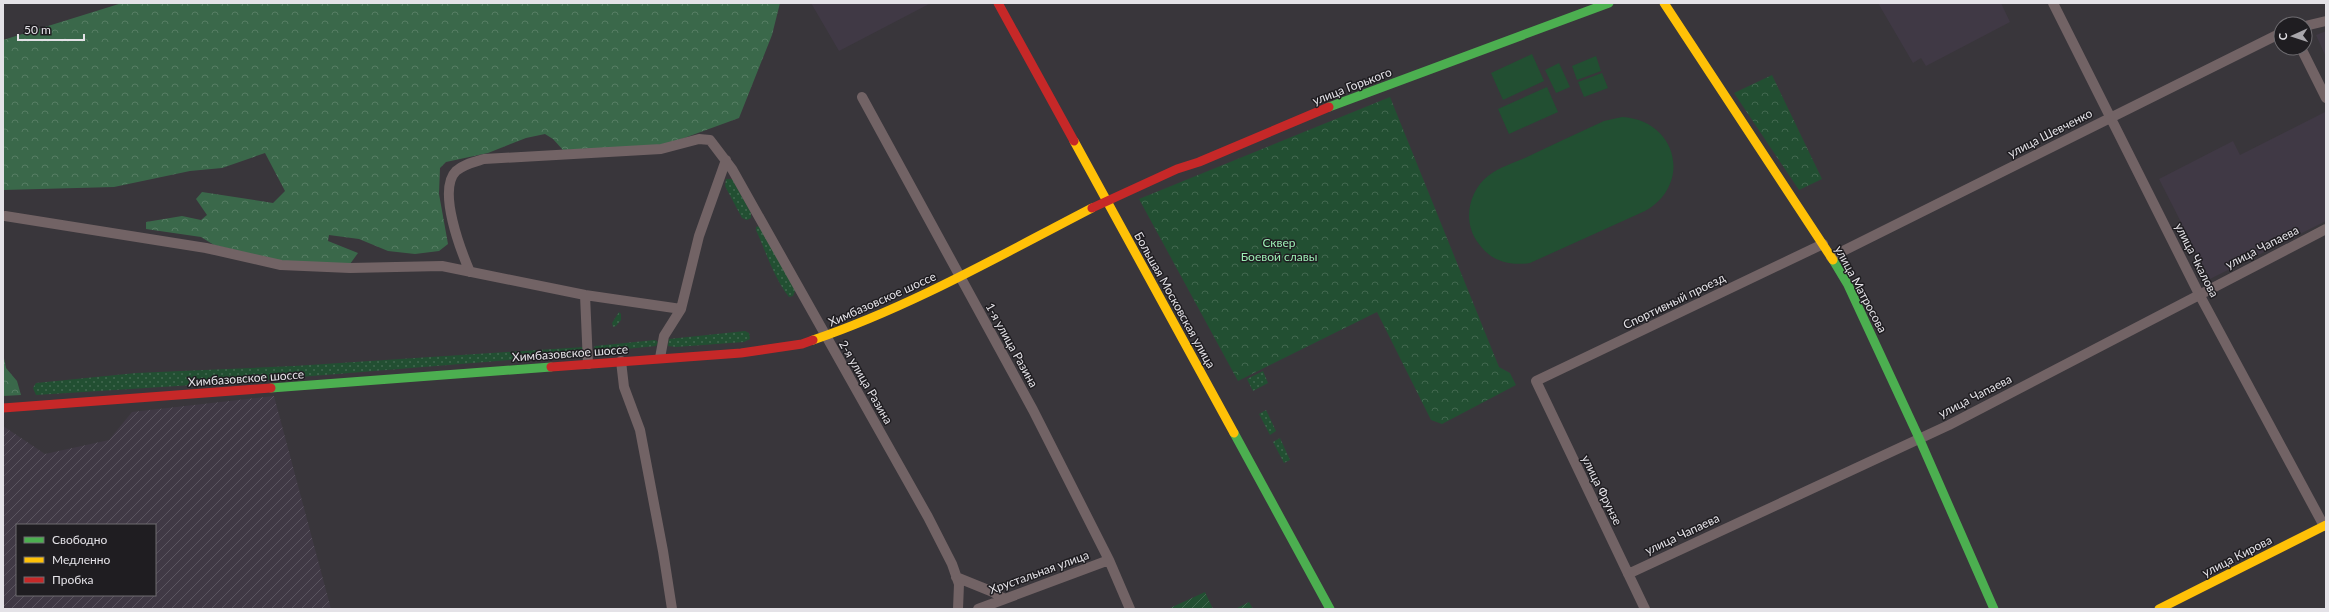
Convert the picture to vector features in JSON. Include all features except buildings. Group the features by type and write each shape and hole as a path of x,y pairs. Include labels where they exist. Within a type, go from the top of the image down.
{"street":[{"name":"Большая Московская улица","path":"998,3 1330,609"},
{"name":"улица Горького","path":"1106,201 1326,108 1609,3"},
{"name":"улица Матросова","path":"1664,3 1831,257 1869,327 1994,609"},
{"name":"улица Чкалова","path":"2053,3 2199,294 2325,526"},
{"path":"2313,24 2326,22"},
{"name":"улица Шевченко","path":"1831,257 2111,116 2273,37"},
{"path":"2305,56 2326,98"},
{"name":"1-я улица Разина","path":"862,97 1033,410 1108,560 1130,609"},
{"name":"2-я улица Разина","path":"470,272 458,245 451,210 450,186 454,172 463,166 484,159 661,149 699,139 710,140 726,160 928,517 952,564 959,584 958,609"},
{"path":"660,358 664,336 681,309 699,236 726,160"},
{"name":"Химбазовское шоссе","path":"3,408 767,350 825,337 870,319 960,276 1106,201"},
{"path":"5,216 206,248 286,266 350,268 432,265 585,295 681,309"},
{"name":"улица Чапаева","path":"1628,574 1967,415 2326,228"},
{"name":"Спортивный проезд","path":"1536,381 1823,244"},
{"path":"585,295 588,364"},
{"path":"621,361 624,387 640,430 663,551 672,609"},
{"name":"улица Фрунзе","path":"1536,381 1645,609"},
{"name":"улица Кирова","path":"2159,609 2325,526"},
{"name":"Хрустальная улица","path":"978,609 994,606 1004,599 1108,560"},
{"path":"956,577 993,592 1004,599"}],"shaded area":[{"path":"811,3 931,3 839,51"},
{"path":"1878,3 2001,3 2010,22 1926,66 1921,58 1913,63"},
{"path":"2326,31 2326,57 2316,35"},
{"path":"2325,112 2326,221 2210,279 2159,179 2233,141 2240,155"},
{"path":"274,396 331,609 3,609 3,426 45,454 109,440 132,412"}],"green space":[{"path":"122,3 780,3 772,35 739,118 665,145 563,150 553,139 545,134 526,138 488,153 446,162 440,168 439,194 448,244 439,251 415,254 388,251 359,239 329,235 328,241 358,253 350,264 282,261 214,245 201,237 146,229 146,222 182,216 201,220 207,215 196,199 202,192 273,203 285,191 265,153 222,168 190,171 114,187 3,190 3,40"},
{"path":"1532,54 1544,81 1503,100 1491,73"},
{"path":"1596,56 1601,71 1577,80 1572,66"},
{"path":"1559,63 1570,87 1556,93 1545,70"},
{"path":"1602,73 1608,88 1584,97 1578,82"},
{"path":"1772,75 1822,179 1799,190 1734,93"},
{"path":"1547,87 1558,112 1509,134 1498,109"},
{"name":"Сквер Боевой славы","path":"1390,97 1499,367 1510,373 1516,385 1442,424 1431,420 1377,312 1238,381 1139,199"},
{"path":"1622,117 1641,121 1656,129 1666,141 1672,155 1673,170 1669,185 1660,199 1645,211 1530,263 1508,263 1489,255 1484,250 1474,236 1470,227 1469,217 1472,199 1476,190 1488,176 1502,168 1604,121"},
{"path":"726,179 732,179 751,213 751,218 747,220 742,218 725,186"},
{"path":"760,226 794,285 795,291 793,296 789,297 775,273 756,230 756,227"},
{"path":"619,312 621,314 621,320 616,326 613,327 612,323"},
{"path":"745,331 749,333 750,339 744,342 676,347 668,346 669,339"},
{"path":"655,340 658,342 656,346 596,352 594,348 595,346"},
{"path":"584,347 584,354 240,382 36,395 33,388 36,383 136,373 294,366"},
{"path":"3,353 6,368 17,381 21,395 3,396"},
{"path":"1263,371 1268,383 1253,391 1247,379"},
{"path":"1266,410 1276,431 1270,435 1259,414"},
{"path":"1280,438 1290,460 1284,463 1273,442"},
{"path":"1205,592 1213,609 1168,609"},
{"path":"1249,602 1253,609 1235,609"}],"traffic: fast":[{"path":"1329,107 1609,3"},
{"path":"1833,260 1848,285 1919,438 1994,609"},
{"path":"271,388 551,367"},
{"path":"1234,433 1330,609"}],"traffic: slow":[{"path":"1664,3 1833,260"},
{"path":"1074,141 1234,433"},
{"path":"813,340 849,327 920,296 1092,208"},
{"path":"2159,609 2326,525"}],"traffic: jam":[{"path":"998,3 1074,141"},
{"path":"1092,208 1177,169 1199,162 1329,107"},
{"path":"551,367 741,353 802,344 813,340"},
{"path":"3,408 271,388"}]}
